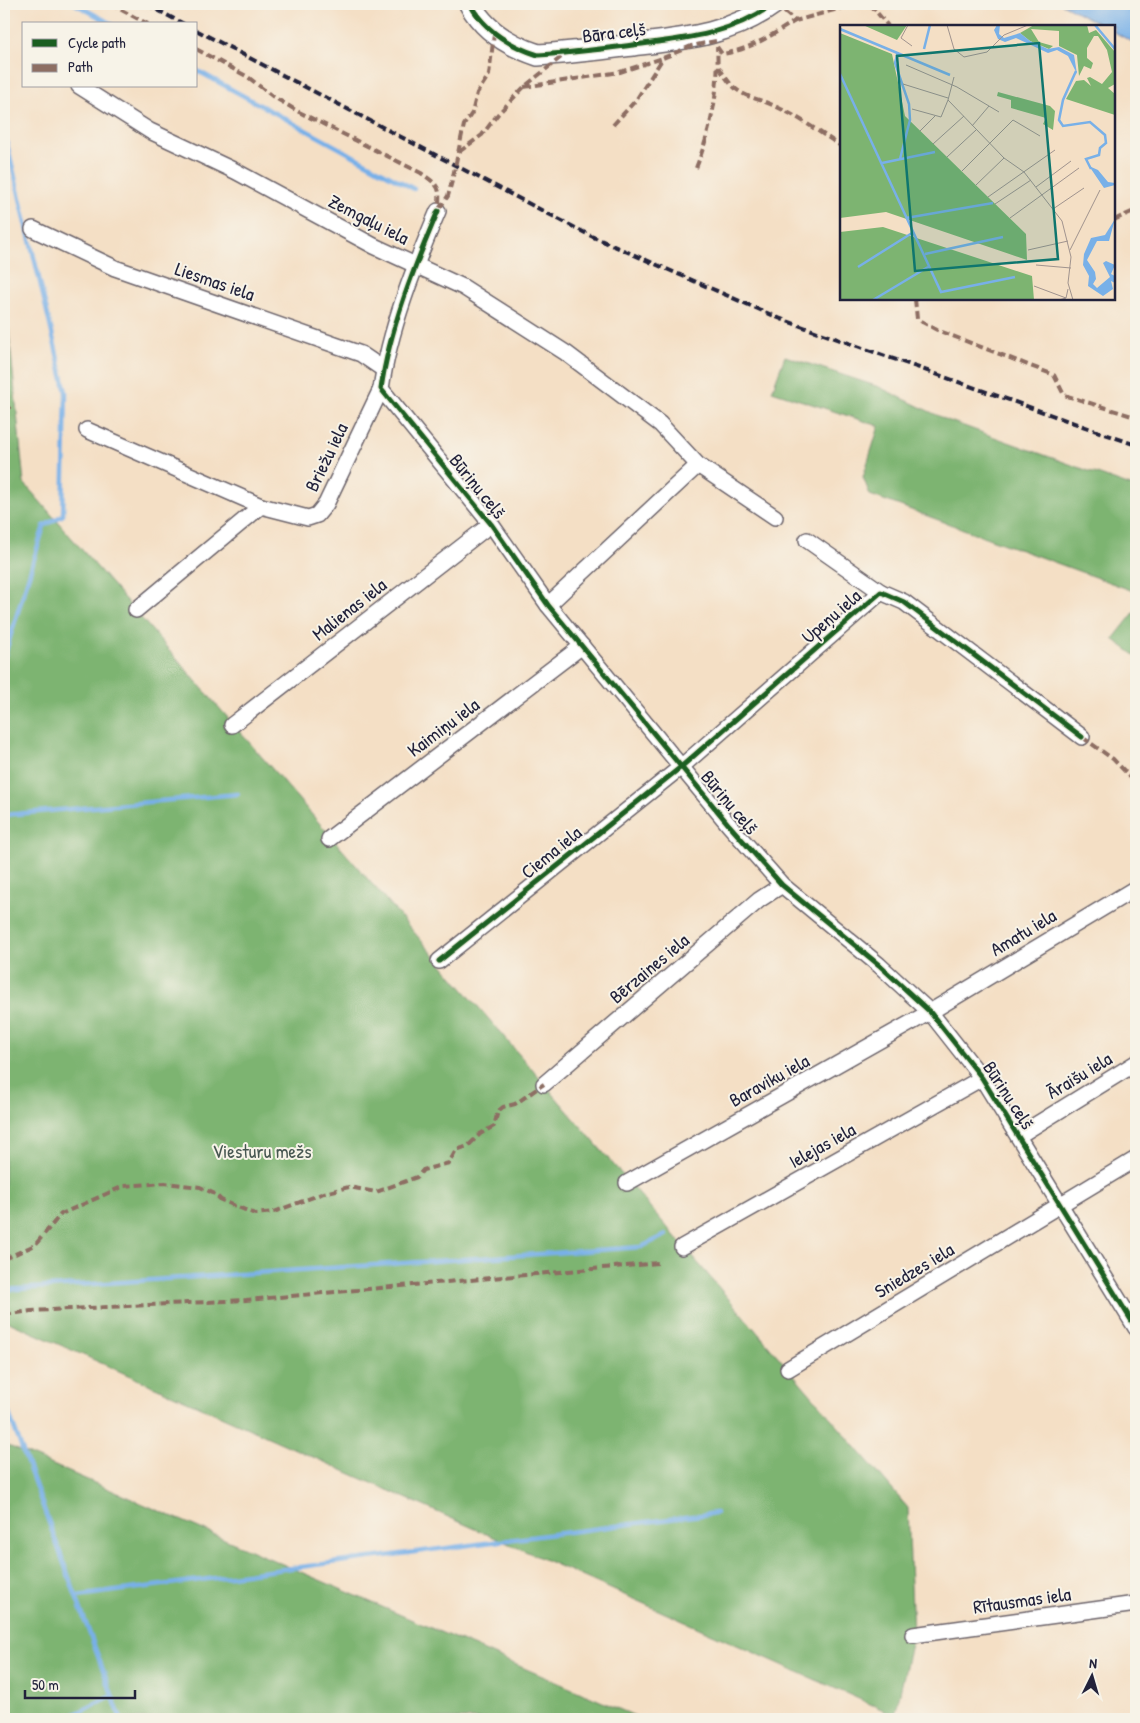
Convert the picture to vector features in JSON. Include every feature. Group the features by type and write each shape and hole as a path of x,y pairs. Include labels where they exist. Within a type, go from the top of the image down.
{"street":[{"name":"Bāra ceļš","path":"470,4 494,34 520,49 538,55 669,41 714,33 753,18 773,4"},
{"name":"Zemgaļu iela","path":"82,88 150,131 236,171 374,246 463,287 566,352 660,424 698,465 775,517"},
{"path":"380,388 383,369 415,264 438,211"},
{"name":"Liesmas iela","path":"33,229 115,268 361,354 383,369"},
{"name":"Briežu iela","path":"87,430 261,506 308,518 318,515 326,504 380,388"},
{"name":"Būriņu ceļš","path":"380,388 491,524 548,605 782,886 879,965 930,1012 982,1078 1136,1328"},
{"path":"548,605 698,465"},
{"path":"136,610 261,506"},
{"name":"Malienas iela","path":"232,725 491,524"},
{"path":"807,540 881,592"},
{"name":"Upeņu iela","path":"681,767 881,592 904,602 1082,737"},
{"name":"Kaimiņu iela","path":"330,839 582,646"},
{"name":"Ciema iela","path":"439,961 681,767"},
{"name":"Bērzaines iela","path":"544,1084 752,906 782,886"},
{"name":"Amatu iela","path":"930,1012 1136,888"},
{"name":"Baraviku iela","path":"627,1183 930,1012"},
{"name":"Āraišu iela","path":"1018,1136 1136,1063"},
{"name":"Ielejas iela","path":"682,1246 982,1078"},
{"name":"Sniedzes iela","path":"788,1369 1136,1159"},
{"name":"Rītausmas iela","path":"913,1634 1136,1604"}],"green space":[{"name":"Viesturu mežs","path":"4,282 24,483 439,961 908,1508 913,1635 895,1715 4,1320"},
{"path":"785,356 879,387 947,420 1136,488 1136,592 870,495 863,477 879,426 772,391"},
{"path":"1136,610 1136,656 1113,639"},
{"path":"4,1444 642,1719 4,1719"}],"water":[{"path":"1062,4 1119,4 1136,13 1136,44 1115,33 1115,25 1102,25"}],"waterway":[{"path":"75,4 108,22"},
{"path":"198,71 414,189"},
{"path":"4,131 66,392 63,515 44,526 4,657"},
{"path":"4,815 238,794"},
{"path":"4,1290 641,1247 666,1235"},
{"path":"4,1400 121,1719"},
{"path":"77,1596 716,1513"},
{"path":"65,1719 112,1696"}],"railway":[{"path":"146,4 180,22"},
{"path":"198,31 591,236 781,319 1136,445"}],"marked path":[{"path":"110,4 144,22"},
{"path":"775,4 795,21 856,4"},
{"path":"870,4 887,25"},
{"path":"717,47 722,54 742,49 778,32 795,21"},
{"path":"439,209 448,196 464,125 472,113 477,93 489,75 494,34"},
{"path":"613,125 636,100 663,58 691,46 716,41"},
{"path":"696,168 706,139 716,93 717,47"},
{"path":"198,50 248,77 272,96 299,112 421,173 438,188 438,211"},
{"path":"459,152 482,135 498,114 524,87 565,54"},
{"path":"524,87 620,72 663,58"},
{"path":"719,67 726,78 739,91 789,113 840,145"},
{"path":"1115,220 1136,210"},
{"path":"915,300 917,319 937,330 1054,375 1064,395 1132,416 1136,415"},
{"path":"4,404 12,411"},
{"path":"1082,737 1113,759 1136,783"},
{"path":"4,1259 35,1245 61,1214 124,1186 165,1183 200,1187 215,1194 221,1200 255,1214 274,1212 324,1193 349,1187 376,1192 417,1177 423,1170 449,1163 456,1150 468,1146 480,1134 494,1126 498,1111 503,1107 515,1104 544,1084"},
{"path":"4,1315 31,1311 246,1300 659,1263"}],"cycle path":[{"path":"470,4 483,22 499,36 518,47 538,55 688,38 740,23 773,4"},
{"path":"438,211 396,321 381,389 491,524 548,605 729,825 782,885 879,965 930,1012 982,1078 1136,1328"},
{"path":"439,961 681,767 881,592 904,602 1082,737"}]}
